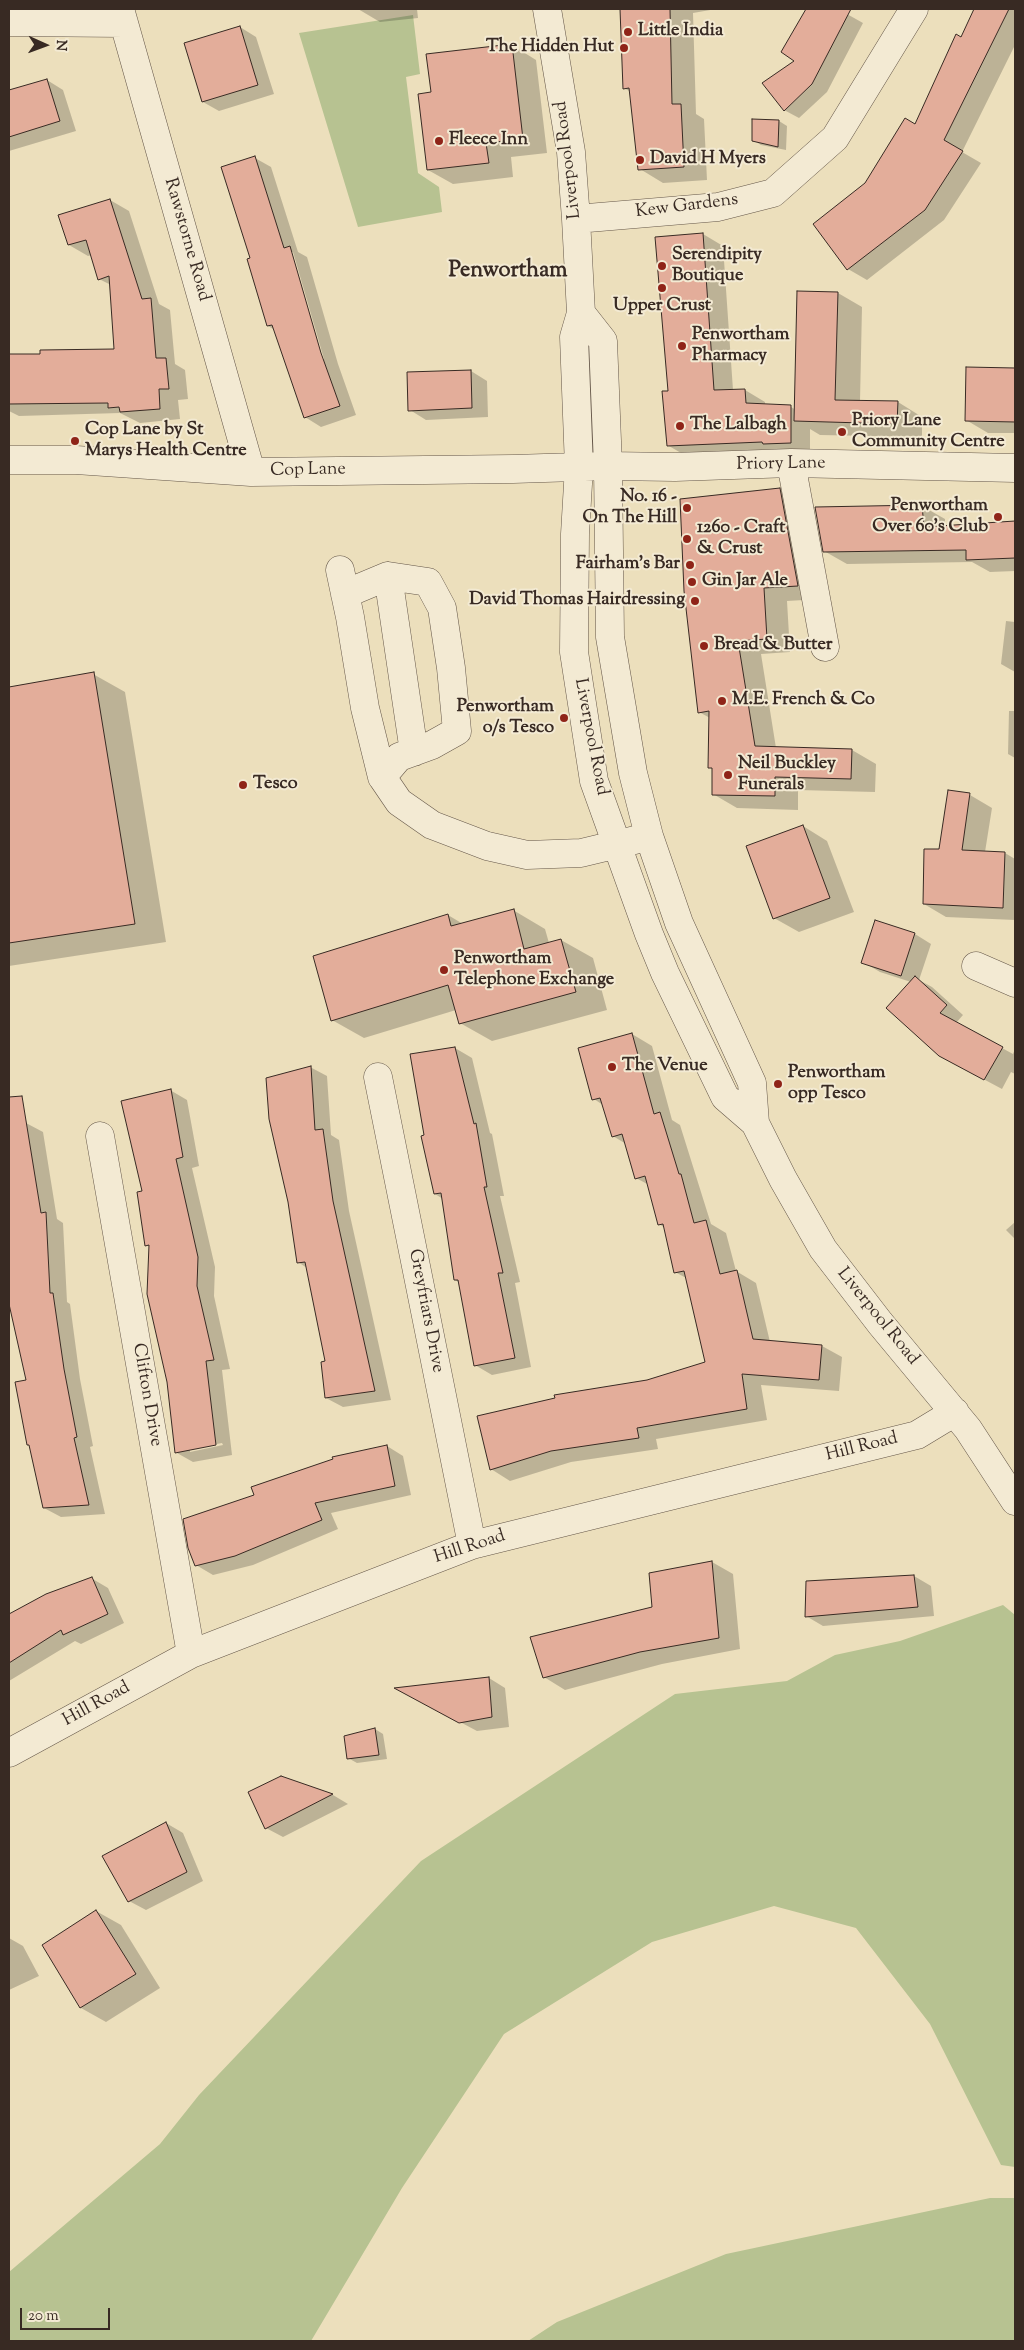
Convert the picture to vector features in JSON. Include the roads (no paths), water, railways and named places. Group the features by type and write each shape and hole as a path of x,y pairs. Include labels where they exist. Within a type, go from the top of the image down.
{"street":[{"name":"Liverpool Road","path":"547,9 571,152 576,219 581,313 574,337 579,467 575,534 574,652 594,781 666,973 725,1097 755,1123 823,1250 880,1323 955,1412 1015,1501"},
{"name":"Kew Gardens","path":"576,219 718,207 773,193 835,138 914,9"},
{"path":"9,22 122,16"},
{"name":"Rawstorne Road","path":"122,16 251,472"},
{"name":"Liverpool Road","path":"581,313 602,341 608,466 610,637 630,755 649,836 679,923 752,1083 755,1123"},
{"name":"Cop Lane","path":"9,460 76,460 251,472 608,466"},
{"path":"791,463 825,647"},
{"name":"Priory Lane","path":"608,466 675,467 791,463 1015,468"},
{"path":"382,777 399,757 432,745 457,731 452,668 442,608 428,582 388,576 342,582 364,708 382,777 399,802 432,825 487,846 527,855 581,853 649,836"},
{"path":"388,576 414,752"},
{"path":"976,966 1015,984"},
{"name":"Greyfriars Drive","path":"378,1077 472,1545"},
{"name":"Clifton Drive","path":"100,1136 191,1654"},
{"name":"Hill Road","path":"9,1753 191,1654 472,1545 916,1435 955,1412"}],"place":[{"name":"Little India","path":"628,32"},
{"name":"The Hidden Hut","path":"624,48"},
{"name":"Fleece Inn","path":"439,141"},
{"name":"David H Myers","path":"640,160"},
{"name":"Serendipity Boutique","path":"662,266"},
{"name":"Upper Crust","path":"662,288"},
{"name":"Penwortham Pharmacy","path":"682,346"},
{"name":"The Lalbagh","path":"680,426"},
{"name":"Priory Lane Community Centre","path":"842,432"},
{"name":"Cop Lane by St Marys Health Centre","path":"75,441"},
{"name":"No. 16 - On The Hill","path":"687,508"},
{"name":"Penwortham Over 60’s Club","path":"998,517"},
{"name":"1260 - Craft & Crust","path":"687,539"},
{"name":"Fairham’s Bar","path":"690,565"},
{"name":"Gin Jar Ale","path":"692,582"},
{"name":"David Thomas Hairdressing","path":"695,601"},
{"name":"Bread & Butter","path":"704,646"},
{"name":"M.E. French & Co","path":"722,701"},
{"name":"Penwortham o/s Tesco","path":"564,718"},
{"name":"Neil Buckley Funerals","path":"728,775"},
{"name":"Tesco","path":"243,785"},
{"name":"Penwortham Telephone Exchange","path":"444,970"},
{"name":"The Venue","path":"612,1067"},
{"name":"Penwortham opp Tesco","path":"778,1084"}],"district":[{"name":"Penwortham","path":"508,272"}]}
